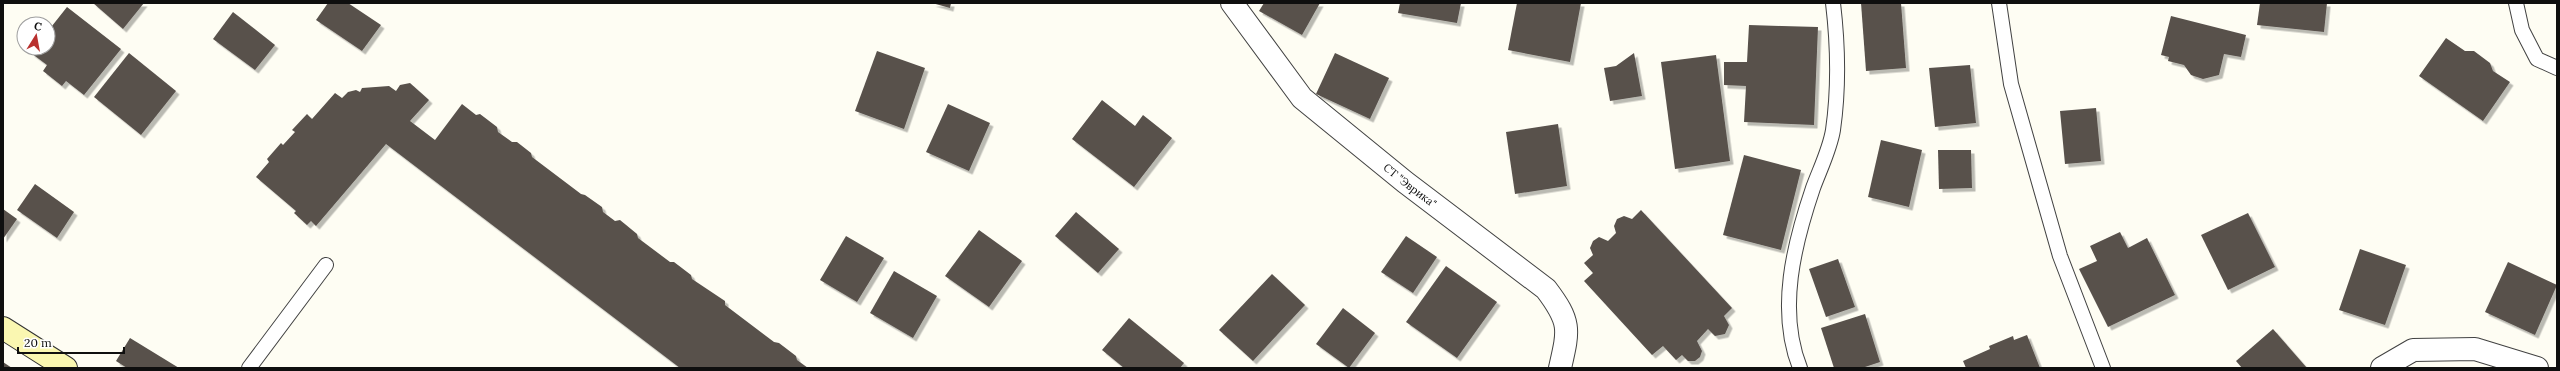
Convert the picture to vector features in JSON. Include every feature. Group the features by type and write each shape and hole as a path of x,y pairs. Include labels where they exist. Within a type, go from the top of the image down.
{"street":[{"name":"СТ \"Эврика\"","path":"1232,3 1302,98 1405,182 1546,289 1561,309 1568,335 1560,368"},
{"path":"3,328 66,368"},
{"path":"2382,368 2413,350 2475,349 2537,368"}],"lane":[{"path":"1800,368 1793,350 1788,285 1806,210 1833,131 1838,50 1833,3"},
{"path":"1999,3 2015,99 2060,256 2103,368"},
{"path":"2516,3 2522,30 2537,60 2557,68"},
{"path":"249,368 326,265"}],"building":[{"path":"93,3 144,3 123,29"},
{"path":"328,3 348,3 381,25 362,51 316,20"},
{"path":"932,3 951,3 950,8"},
{"path":"1264,3 1320,3 1302,35 1259,11"},
{"path":"1400,3 1461,3 1457,23 1398,13"},
{"path":"1517,3 1581,3 1570,62 1508,50"},
{"path":"1861,3 1901,3 1906,68 1866,71"},
{"path":"2260,3 2327,3 2324,32 2257,25"},
{"path":"67,7 121,49 84,95 66,81 62,86 43,71 47,65 35,56 56,56 56,21"},
{"path":"233,12 275,45 255,70 213,39"},
{"path":"2171,16 2246,35 2241,57 2224,54 2219,75 2203,79 2191,75 2184,65 2168,61 2169,57 2161,55"},
{"path":"1749,25 1818,27 1814,125 1744,122 1746,86 1724,85 1724,62 1747,62"},
{"path":"2446,38 2465,51 2474,51 2490,63 2493,71 2510,82 2483,121 2419,76"},
{"path":"877,51 925,68 904,129 855,111"},
{"path":"129,53 176,91 141,135 94,97"},
{"path":"1335,53 1389,78 1370,119 1316,94"},
{"path":"1634,53 1642,96 1610,101 1604,68 1616,66"},
{"path":"1716,55 1730,161 1675,169 1661,62"},
{"path":"1970,65 1976,123 1935,127 1929,68"},
{"path":"410,83 429,100 410,121 435,140 462,104 476,115 480,114 497,127 498,132 512,142 517,142 531,153 532,157 581,194 585,195 602,207 603,212 615,221 620,220 637,234 638,238 670,262 674,262 691,275 692,279 725,301 725,305 774,342 779,343 796,356 797,360 808,368 680,368 386,144 316,226 311,221 307,225 294,213 296,211 256,177 269,162 267,159 281,143 283,145 295,132 292,130 307,114 312,119 335,93 342,98 348,92 356,90 360,92 362,88 389,86 396,91 400,85"},
{"path":"1102,100 1135,126 1143,115 1172,138 1134,187 1072,139"},
{"path":"948,104 990,123 969,171 926,152"},
{"path":"2096,108 2101,161 2065,164 2060,111"},
{"path":"1558,124 1567,186 1515,194 1506,132"},
{"path":"1881,140 1922,150 1909,207 1868,197"},
{"path":"1938,150 1971,150 1972,188 1939,189"},
{"path":"1744,155 1801,170 1781,250 1723,235"},
{"path":"35,184 74,212 57,238 17,210"},
{"path":"3,209 17,219 3,239"},
{"path":"1641,210 1732,308 1724,316 1729,325 1725,334 1715,336 1708,329 1697,341 1702,351 1700,357 1695,361 1688,361 1682,355 1676,360 1663,346 1652,355 1584,281 1593,273 1584,263 1593,255 1590,248 1593,241 1599,237 1608,241 1616,233 1614,226 1617,219 1624,216 1632,219"},
{"path":"1076,212 1119,249 1098,273 1055,236"},
{"path":"2248,213 2275,267 2228,290 2201,235"},
{"path":"979,230 1022,261 989,307 945,276"},
{"path":"2120,232 2128,248 2147,238 2175,295 2108,327 2079,269 2097,261 2090,246"},
{"path":"846,236 884,258 857,302 820,280"},
{"path":"1406,236 1437,257 1413,293 1381,272"},
{"path":"2360,249 2406,265 2385,325 2339,310"},
{"path":"1838,259 1855,307 1826,317 1809,269"},
{"path":"2508,262 2557,285 2535,335 2485,312"},
{"path":"1446,266 1497,302 1457,358 1406,322"},
{"path":"894,271 937,296 913,338 870,313"},
{"path":"1272,274 1305,305 1253,361 1219,330"},
{"path":"1343,308 1375,333 1349,368 1316,344"},
{"path":"1865,314 1880,362 1862,368 1834,368 1821,328"},
{"path":"1129,318 1184,363 1180,368 1124,368 1102,350"},
{"path":"2273,329 2307,368 2242,368 2236,361"},
{"path":"2027,335 2040,368 1966,368 1963,361 1990,349 1989,346 2013,336 2014,340"},
{"path":"130,338 179,368 127,368 116,361"},
{"path":"3,362 12,368 3,368"}]}
